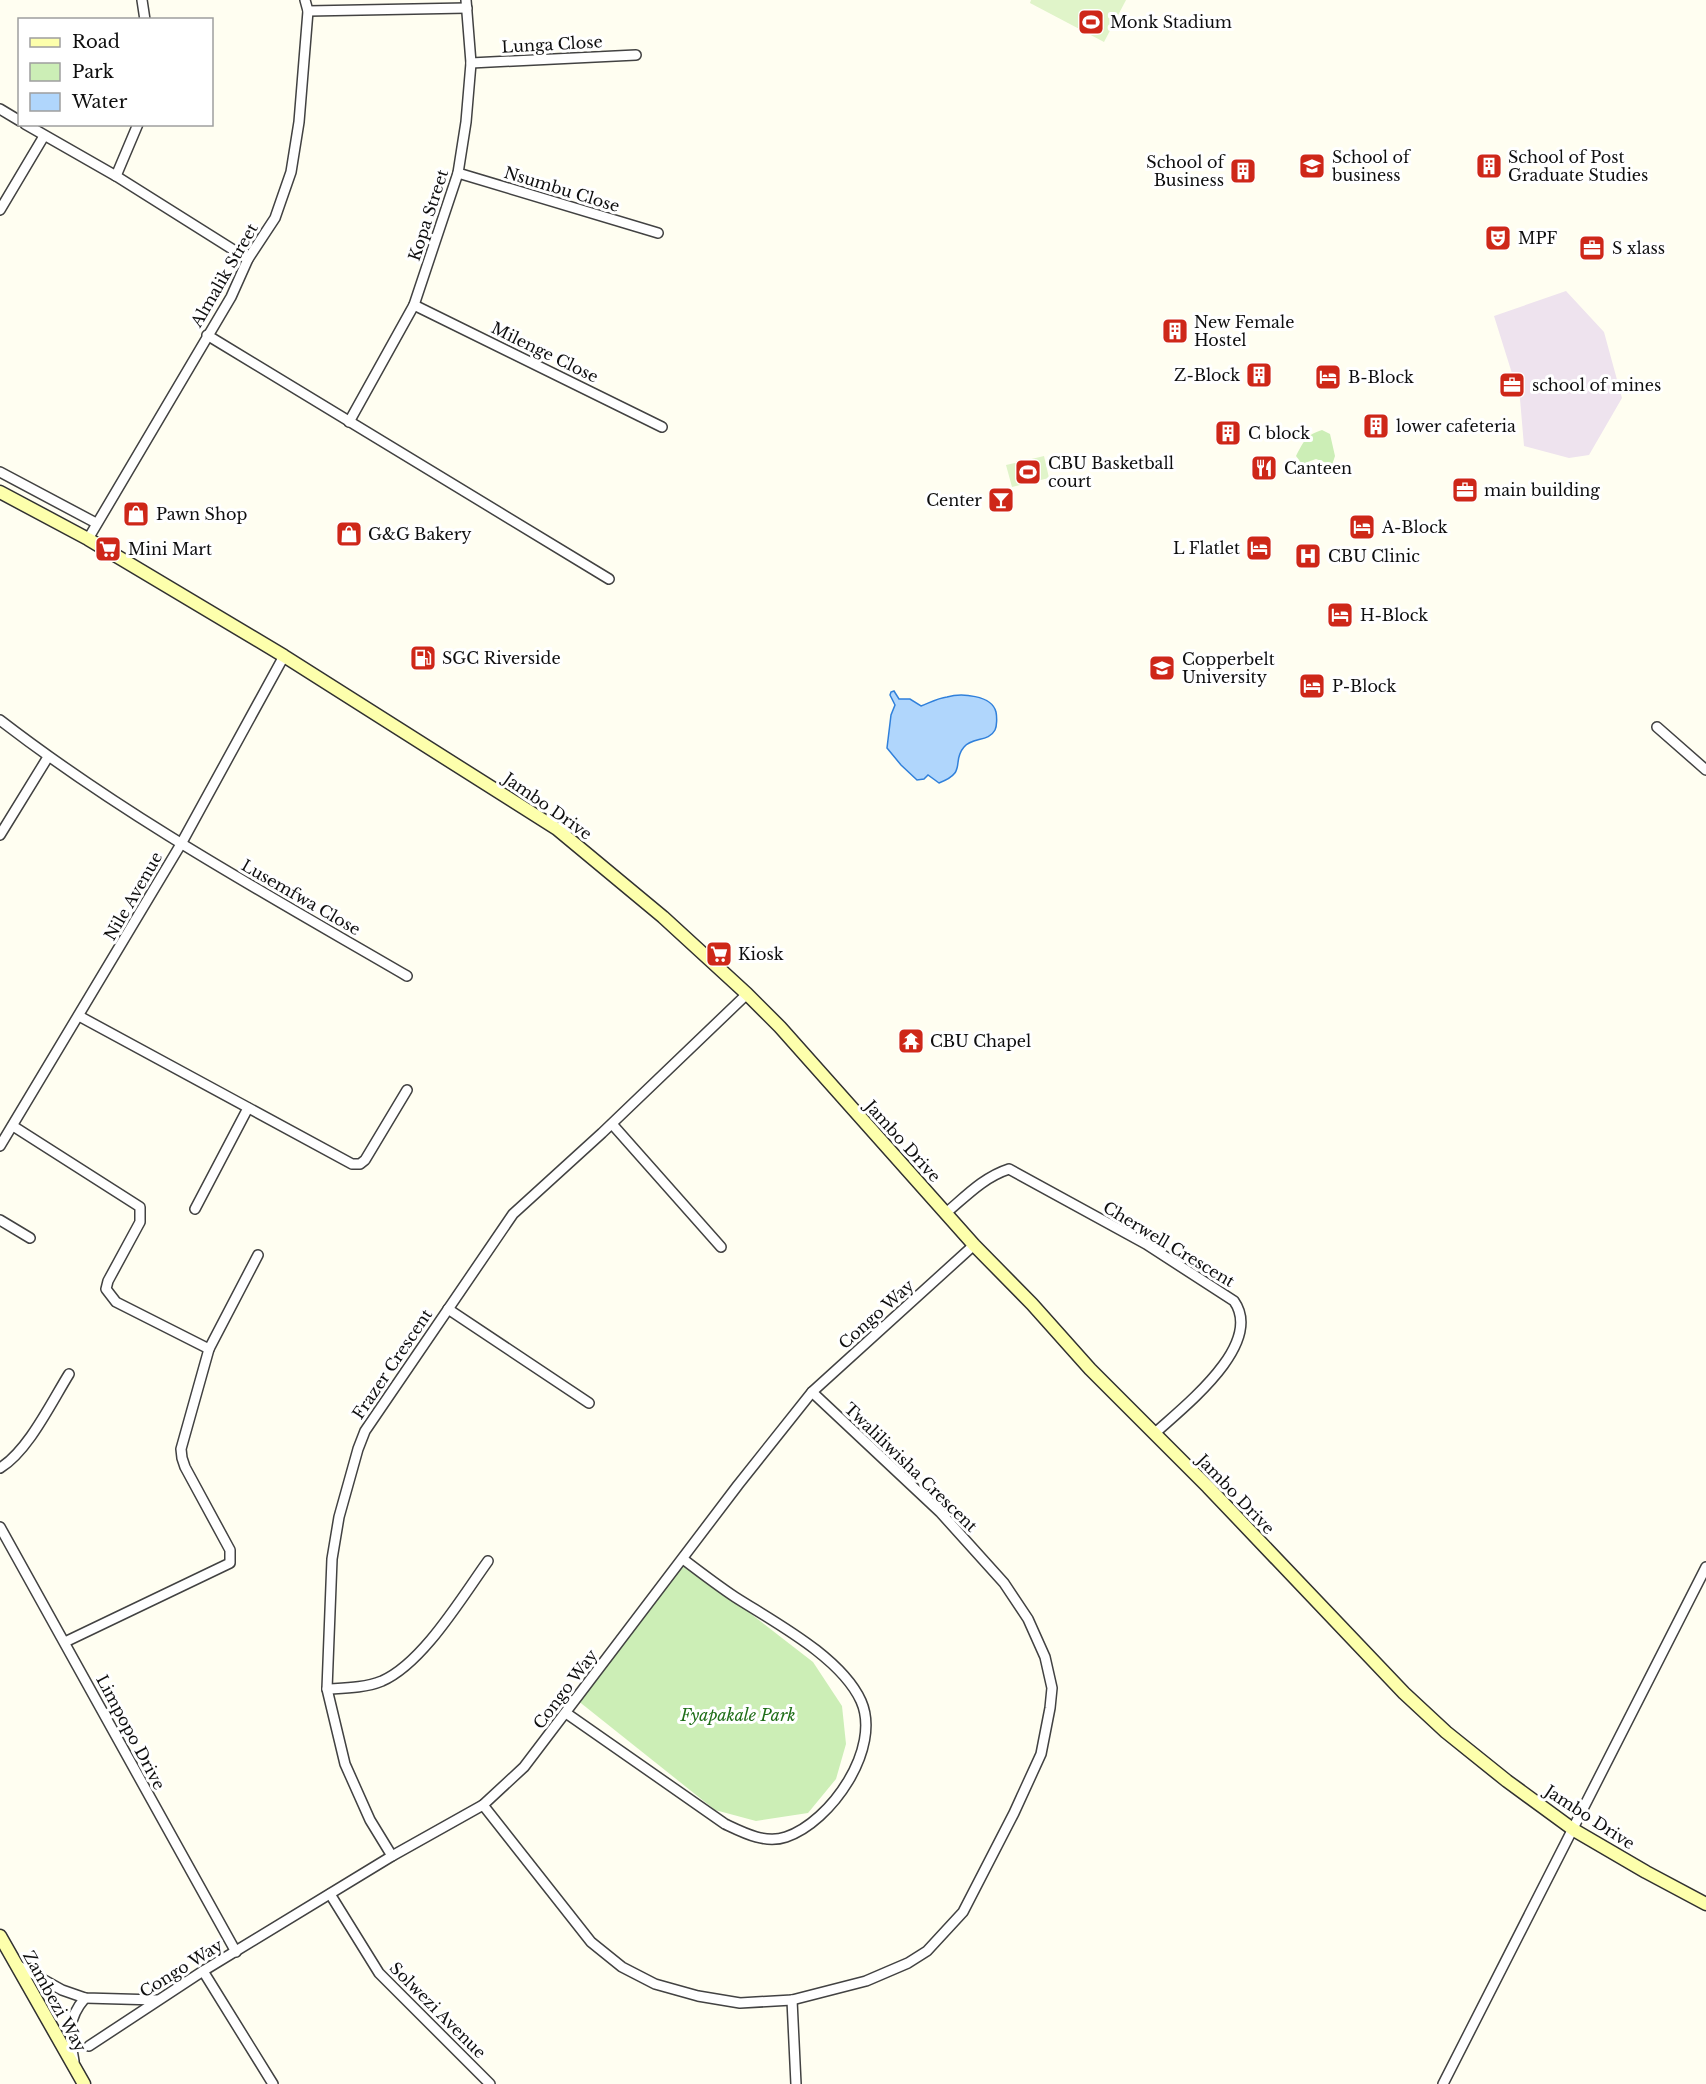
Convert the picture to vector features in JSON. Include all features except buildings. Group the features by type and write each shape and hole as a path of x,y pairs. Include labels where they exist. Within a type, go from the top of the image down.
{"main road":[{"name":"Jambo Drive","path":"0,492 88,539 284,656 556,829 663,917 780,1027 974,1245 1404,1693 1446,1732 1507,1781 1574,1830 1706,1904"},
{"name":"Zambezi Way","path":"0,1936 82,2083"}],"street":[{"path":"142,0 145,18"},
{"name":"Almalik Street","path":"88,539 231,297 248,259 275,218 291,172 301,111 308,11 305,0"},
{"path":"308,11 466,4"},
{"name":"Kopa Street","path":"349,422 414,305 458,173 466,122 471,63 466,4"},
{"name":"Lunga Close","path":"471,63 636,54"},
{"path":"0,109 18,120"},
{"path":"28,126 116,176 248,259"},
{"path":"116,176 137,126"},
{"path":"0,210 44,136"},
{"name":"Nsumbu Close","path":"458,173 658,234"},
{"name":"Milenge Close","path":"414,305 662,427"},
{"path":"207,335 609,579"},
{"path":"0,472 96,523"},
{"name":"Nile Avenue","path":"0,1146 181,844 284,656"},
{"name":"Lusemfwa Close","path":"0,720 48,757 181,844 406,976"},
{"path":"1656,727 1706,770"},
{"path":"0,835 48,757"},
{"name":"Frazer Crescent","path":"392,1856 369,1820 345,1764 327,1689 332,1559 339,1517 365,1431 513,1214 612,1124 747,994"},
{"path":"79,1016 352,1164 360,1164 365,1160 407,1090"},
{"path":"195,1209 248,1108"},
{"path":"612,1124 721,1247"},
{"path":"13,1126 140,1207 140,1222 106,1288 116,1302 209,1348"},
{"name":"Cherwell Crescent","path":"946,1214 984,1180 1009,1169 1146,1244 1234,1301 1240,1310 1241,1319 1235,1346 1208,1384 1154,1434"},
{"path":"0,1220 30,1238"},
{"name":"Congo Way","path":"89,2046 203,1971 392,1856 483,1805 524,1767 738,1485 812,1392 974,1245"},
{"path":"65,1642 230,1563 230,1550 182,1458 181,1449 209,1348 258,1255"},
{"path":"448,1309 589,1403"},
{"path":"0,1468 10,1462 24,1447 69,1374"},
{"name":"Twaliliwisha Crescent","path":"483,1805 591,1942 622,1967 655,1984 698,1996 740,2003 792,2000 866,1981 908,1963 927,1951 963,1912 1014,1813 1041,1754 1052,1688 1045,1657 1028,1619 1004,1583 940,1512 812,1392"},
{"name":"Limpopo Drive","path":"0,1527 236,1952"},
{"path":"566,1713 725,1824 747,1835 767,1839 785,1837 821,1816 837,1800 860,1757 865,1734 865,1717 861,1701 840,1672 803,1640 683,1559"},
{"path":"327,1689 358,1687 382,1681 405,1666 423,1649 488,1561"},
{"path":"1443,2084 1706,1567"},
{"name":"Solwezi Avenue","path":"330,1894 379,1973 490,2084"},
{"path":"15,1964 62,1990 85,1998 157,2000"},
{"path":"203,1971 273,2084"},
{"path":"75,2070 70,2039 71,2021 75,2010 85,1998"},
{"path":"792,2000 796,2084"}],"shaded area":[{"path":"1566,291 1604,332 1622,398 1589,455 1569,458 1524,446 1520,399 1494,316"}],"green space":[{"name":"Monk Stadium","path":"1031,0 1126,0 1104,42 1030,3"},
{"path":"1322,430 1330,434 1335,456 1332,465 1316,459 1302,464 1296,456 1301,446 1309,436"},
{"name":"CBU Basketball court","path":"1044,456 1049,478 1012,487 1006,465"},
{"name":"Fyapakale Park","path":"684,1562 813,1662 842,1706 846,1744 836,1779 808,1813 756,1821 715,1810 577,1700"}],"water":[{"path":"894,691 899,699 910,699 921,706 940,698 953,696 982,699 989,702 996,712 996,728 989,736 964,747 960,752 956,771 948,779 939,783 928,775 924,779 917,780 887,748 891,715 895,705 890,695"}],"place":[{"name":"Monk Stadium","path":"1091,22"},
{"name":"School of business","path":"1312,166"},
{"name":"School of Post Graduate Studies","path":"1489,166"},
{"name":"School of Business","path":"1243,171"},
{"name":"MPF","path":"1498,238"},
{"name":"S xlass","path":"1592,248"},
{"name":"New Female Hostel","path":"1175,331"},
{"name":"Z-Block","path":"1259,375"},
{"name":"B-Block","path":"1328,377"},
{"name":"school of mines","path":"1512,385"},
{"name":"lower cafeteria","path":"1376,426"},
{"name":"C block","path":"1228,433"},
{"name":"Canteen","path":"1264,468"},
{"name":"CBU Basketball court","path":"1028,472"},
{"name":"main building","path":"1465,490"},
{"name":"Center","path":"1001,500"},
{"name":"Pawn Shop","path":"136,514"},
{"name":"A-Block","path":"1362,527"},
{"name":"G&G Bakery","path":"349,534"},
{"name":"L Flatlet","path":"1259,548"},
{"name":"Mini Mart","path":"108,549"},
{"name":"CBU Clinic","path":"1308,556"},
{"name":"H-Block","path":"1340,615"},
{"name":"SGC Riverside","path":"423,658"},
{"name":"Copperbelt University","path":"1162,668"},
{"name":"P-Block","path":"1312,686"},
{"name":"Kiosk","path":"719,954"},
{"name":"CBU Chapel","path":"911,1041"}]}
